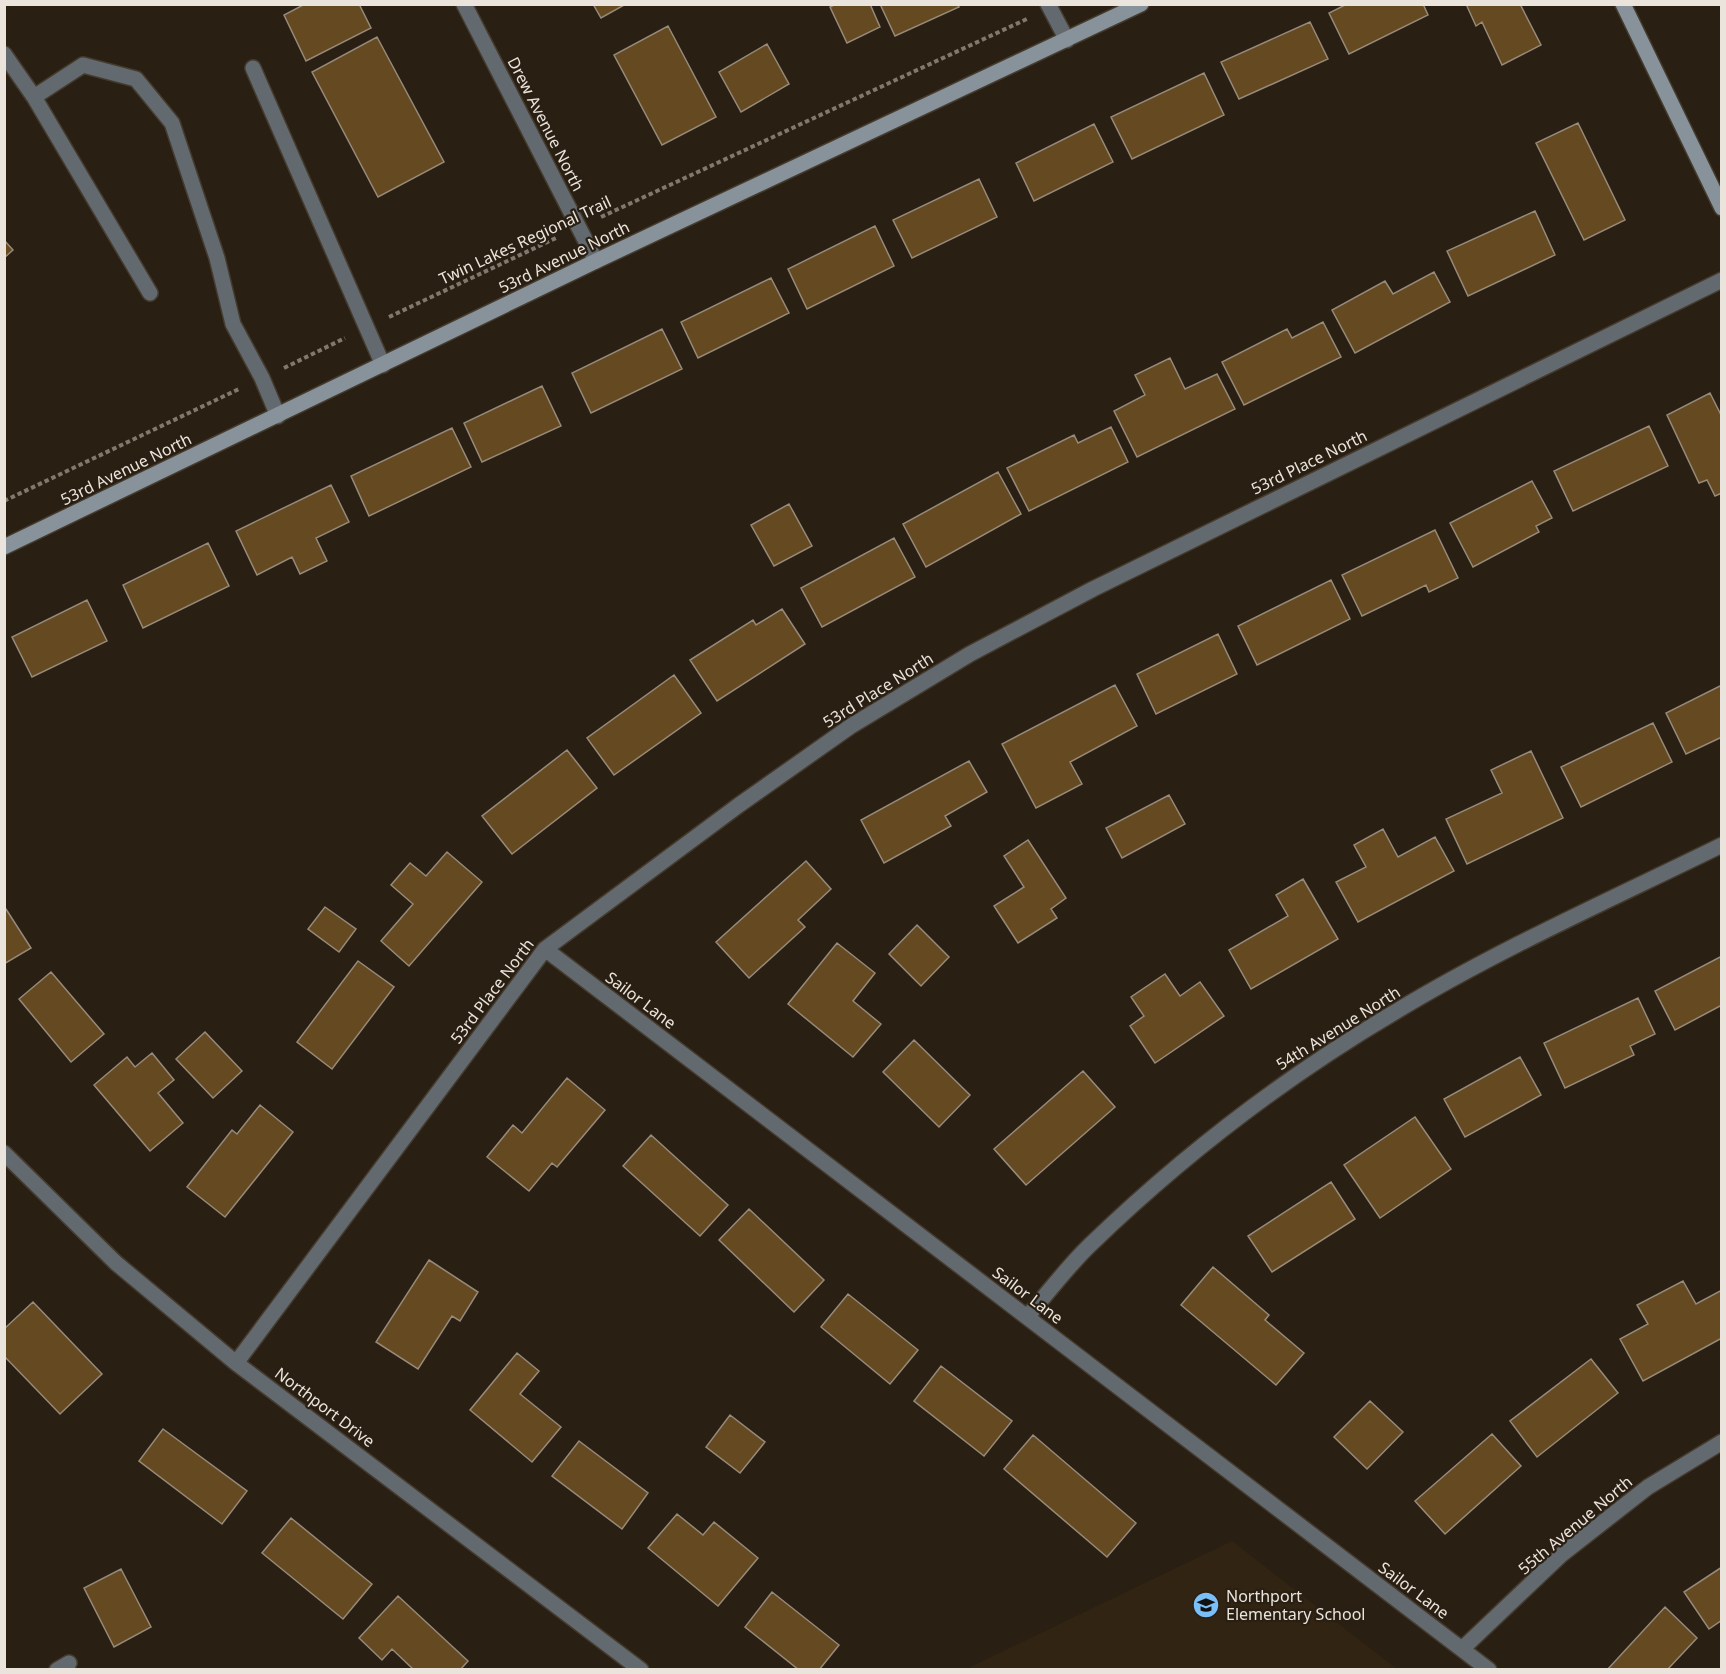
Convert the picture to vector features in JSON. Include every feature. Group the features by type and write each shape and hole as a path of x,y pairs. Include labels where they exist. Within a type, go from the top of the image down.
{"street":[{"name":"Drew Avenue North","path":"464,4 596,261"},
{"name":"53rd Avenue North","path":"4,547 596,261 1141,4"},
{"path":"1623,4 1722,208"},
{"path":"1049,6 1066,40"},
{"path":"4,54 34,97 150,293"},
{"path":"34,97 83,64 136,80 172,123 217,258 233,324 262,378 278,416"},
{"path":"253,68 383,365"},
{"name":"53rd Place North","path":"236,1363 545,949 739,805 851,726 970,654 1093,589 1722,280"},
{"name":"54th Avenue North","path":"1027,1317 1089,1246 1184,1161 1286,1082 1395,1011 1506,950 1722,845"},
{"name":"Sailor Lane","path":"545,949 1489,1670"},
{"name":"Northport Drive","path":"4,1153 116,1263 236,1363 641,1670"},
{"name":"55th Avenue North","path":"1462,1649 1561,1556 1648,1487 1722,1442"}],"path":[{"name":"Twin Lakes Regional Trail","path":"4,501 1049,6"}],"shaded area":[{"name":"Northport Elementary School","path":"1232,1541 1397,1669 966,1669"}],"building":[{"path":"305,4 359,4 371,28 306,61 284,15"},
{"path":"593,4 626,4 601,18"},
{"path":"836,4 870,4 880,27 847,43 830,7"},
{"path":"880,4 957,4 959,7 895,36"},
{"path":"1347,4 1423,4 1428,15 1349,54 1329,13"},
{"path":"1466,4 1520,4 1541,45 1502,65 1482,22 1476,26"},
{"path":"1310,22 1328,59 1239,99 1221,62"},
{"path":"668,26 716,117 662,145 614,55"},
{"path":"377,37 444,162 378,197 312,72"},
{"path":"767,44 789,84 741,112 719,72"},
{"path":"1204,73 1224,115 1132,159 1111,117"},
{"path":"1578,123 1625,220 1584,240 1536,143"},
{"path":"1094,124 1113,162 1034,201 1016,163"},
{"path":"979,179 997,217 912,258 893,220"},
{"path":"1535,211 1555,255 1468,296 1447,251"},
{"path":"875,226 894,266 807,309 788,269"},
{"path":"4,240 13,250 4,258"},
{"path":"1434,272 1450,302 1355,353 1332,310 1385,281 1393,294"},
{"path":"771,278 789,313 698,358 681,322"},
{"path":"1323,322 1341,357 1244,405 1222,362 1287,329 1292,338"},
{"path":"662,329 682,369 591,413 572,373"},
{"path":"1170,358 1185,389 1217,374 1235,409 1137,457 1114,411 1145,395 1135,375"},
{"path":"542,386 561,426 482,462 464,423"},
{"path":"1710,393 1722,417 1722,493 1715,496 1707,480 1699,483 1667,415"},
{"path":"1649,426 1668,466 1573,511 1554,471"},
{"path":"1111,427 1128,462 1029,511 1007,468 1074,435 1078,443"},
{"path":"452,428 471,467 369,516 351,476"},
{"path":"998,472 1021,514 926,567 903,524"},
{"path":"1532,481 1552,518 1536,526 1539,532 1473,567 1450,523"},
{"path":"331,485 349,522 316,538 327,561 300,574 292,557 257,575 236,531"},
{"path":"789,504 812,546 774,566 751,525"},
{"path":"1435,530 1458,578 1429,592 1426,585 1362,616 1342,575"},
{"path":"894,538 915,577 822,627 801,588"},
{"path":"208,543 229,586 143,628 123,585"},
{"path":"1331,580 1350,619 1257,665 1238,626"},
{"path":"87,600 107,641 32,677 12,637"},
{"path":"782,609 805,644 717,701 690,660 753,620 756,625"},
{"path":"1218,634 1237,674 1156,714 1137,674"},
{"path":"674,675 701,713 614,775 587,738"},
{"path":"1115,685 1137,726 1070,762 1082,784 1036,808 1002,744"},
{"path":"1722,685 1722,737 1686,754 1666,713"},
{"path":"1653,723 1672,762 1581,807 1561,767"},
{"path":"567,750 597,788 512,854 482,816"},
{"path":"1531,751 1563,818 1467,864 1446,819 1502,793 1491,770"},
{"path":"969,761 987,792 945,816 951,826 884,863 861,820"},
{"path":"1169,795 1185,824 1122,858 1106,828"},
{"path":"1383,829 1398,857 1435,837 1454,871 1358,922 1336,882 1366,867 1354,845"},
{"path":"1028,840 1066,898 1051,909 1057,918 1018,943 994,906 1024,887 1004,856"},
{"path":"447,852 482,882 409,966 381,941 413,904 391,885 410,863 426,876"},
{"path":"806,861 831,889 798,920 805,927 749,978 716,942"},
{"path":"1303,879 1338,939 1251,989 1229,950 1288,916 1276,895"},
{"path":"4,906 31,948 4,964"},
{"path":"325,907 356,929 339,952 308,929"},
{"path":"917,925 949,957 921,986 889,954"},
{"path":"837,943 875,973 853,1001 881,1024 853,1057 788,1004"},
{"path":"1722,956 1722,1005 1675,1030 1655,991"},
{"path":"358,961 394,987 332,1069 297,1042"},
{"path":"51,972 104,1034 71,1062 19,999"},
{"path":"1165,974 1180,996 1200,982 1224,1016 1155,1063 1130,1026 1144,1016 1131,997"},
{"path":"1638,998 1655,1034 1630,1046 1634,1055 1565,1088 1544,1043"},
{"path":"205,1032 242,1071 213,1098 176,1059"},
{"path":"914,1040 970,1095 939,1127 883,1072"},
{"path":"152,1053 174,1080 158,1093 183,1123 150,1151 94,1085 127,1057 135,1067"},
{"path":"1520,1057 1541,1095 1465,1137 1444,1099"},
{"path":"1083,1071 1115,1107 1026,1185 994,1149"},
{"path":"567,1078 605,1110 557,1167 552,1163 529,1191 487,1157 513,1125 522,1133"},
{"path":"260,1105 293,1132 225,1217 187,1187 232,1130 237,1134"},
{"path":"1415,1117 1451,1169 1380,1218 1344,1165"},
{"path":"651,1135 728,1205 700,1236 623,1166"},
{"path":"1331,1182 1355,1219 1272,1272 1248,1236"},
{"path":"749,1209 824,1280 794,1312 719,1240"},
{"path":"429,1260 478,1292 460,1321 452,1316 418,1369 376,1342"},
{"path":"1213,1267 1269,1315 1265,1320 1304,1353 1276,1385 1181,1305"},
{"path":"1683,1281 1696,1304 1722,1290 1722,1338 1643,1381 1620,1339 1648,1324 1637,1305"},
{"path":"848,1294 918,1350 890,1384 821,1327"},
{"path":"33,1302 102,1374 60,1414 4,1356 4,1329"},
{"path":"517,1353 539,1371 520,1394 561,1427 532,1462 470,1410"},
{"path":"1591,1359 1618,1393 1537,1457 1510,1421"},
{"path":"941,1366 1012,1421 984,1456 914,1401"},
{"path":"1370,1401 1403,1432 1367,1469 1334,1437"},
{"path":"730,1415 765,1442 740,1473 706,1447"},
{"path":"163,1429 247,1491 222,1524 139,1461"},
{"path":"1492,1434 1521,1466 1445,1534 1415,1501"},
{"path":"1033,1435 1136,1523 1107,1557 1004,1469"},
{"path":"579,1441 648,1493 622,1529 552,1476"},
{"path":"677,1514 703,1535 714,1522 758,1558 718,1606 648,1548"},
{"path":"291,1518 372,1584 343,1619 262,1553"},
{"path":"1722,1567 1722,1620 1709,1629 1684,1592"},
{"path":"121,1569 151,1627 114,1647 84,1588"},
{"path":"772,1592 839,1645 819,1670 799,1670 745,1627"},
{"path":"398,1596 468,1661 460,1670 414,1670 392,1649 382,1660 359,1638"},
{"path":"1665,1607 1697,1638 1667,1670 1607,1670"}],"place":[{"name":"Northport Elementary School","path":"1206,1605"}]}
